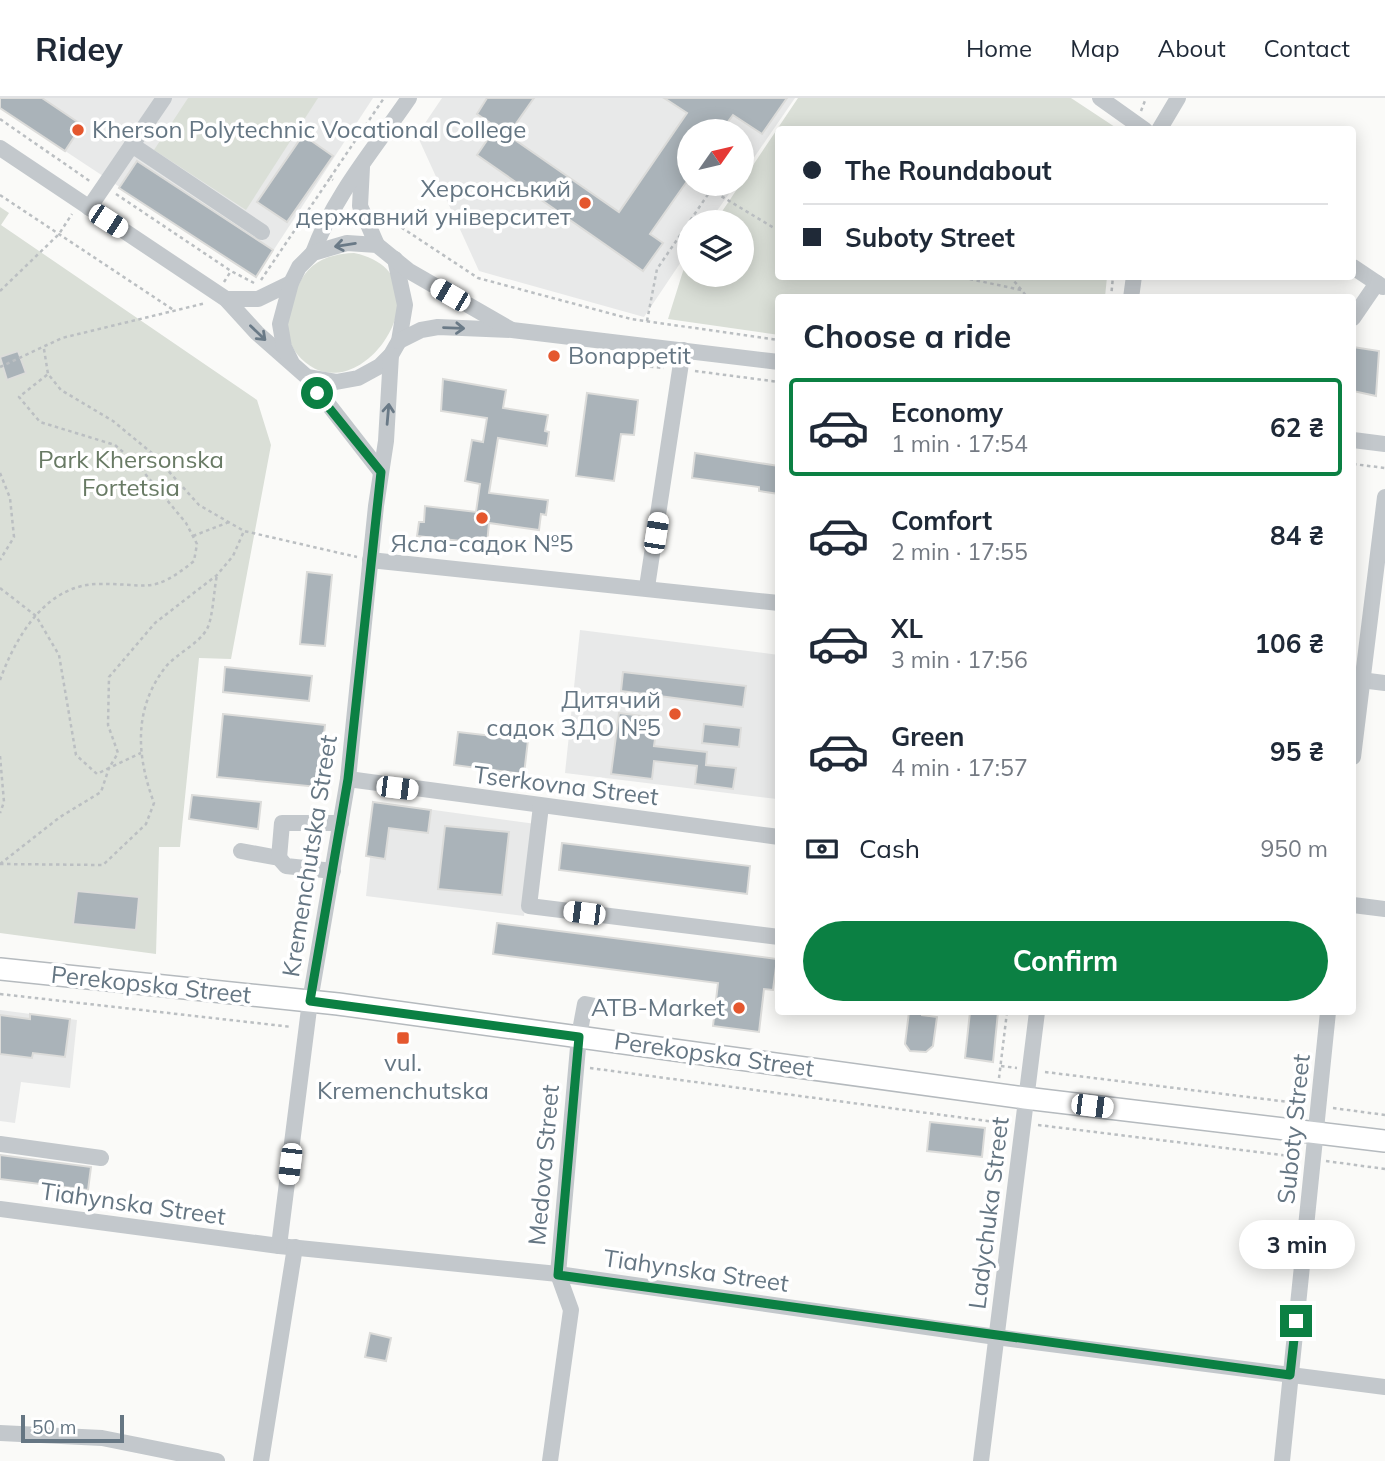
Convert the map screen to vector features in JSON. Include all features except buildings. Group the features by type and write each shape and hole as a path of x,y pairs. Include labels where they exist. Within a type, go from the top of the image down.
{"main road":[{"name":"Perekopska Street","path":"0,969 310,1001 1025,1098 1385,1141"}],"street":[{"path":"89,208 164,98"},
{"path":"293,365 284,347 280,324 291,283 299,267 313,253 324,224 345,188 409,98"},
{"path":"1100,98 1139,126"},
{"path":"1161,126 1178,98"},
{"path":"132,145 262,232"},
{"path":"0,148 222,296 257,333 307,377 381,472"},
{"path":"362,167 361,200 368,228 377,245 409,271 512,330"},
{"path":"313,253 347,243 377,245"},
{"path":"307,377 336,382 358,378 380,366 391,355 400,341 405,305 394,259"},
{"path":"1356,269 1381,285 1356,314"},
{"path":"222,296 258,299 291,283"},
{"path":"400,341 421,330 439,327 512,330 775,362"},
{"path":"648,587 683,350"},
{"name":"Kremenchutska Street","path":"261,1461 287,1247 310,1001 348,779 388,415 391,355"},
{"path":"1356,440 1385,444"},
{"path":"1356,698 1385,497"},
{"path":"370,560 648,587 775,603"},
{"path":"1357,679 1385,683"},
{"name":"Tserkovna Street","path":"348,779 775,836"},
{"path":"541,806 529,906 775,937"},
{"path":"279,858 282,822 341,823"},
{"path":"241,851 279,858 286,866 333,871"},
{"path":"1356,905 1385,909"},
{"name":"Medova Street","path":"550,1461 571,1310 558,1275 576,1066 585,1004 595,1006"},
{"name":"Ladychuka Street","path":"981,1461 1037,1015"},
{"name":"Suboty Street","path":"1282,1461 1328,1015"},
{"path":"0,1144 101,1158"},
{"name":"Tiahynska Street","path":"0,1209 287,1247 558,1275 996,1337 1385,1387"},
{"path":"0,1433 102,1438 217,1461"}],"path":[{"path":"0,119 231,271 258,285 384,98"},
{"path":"330,178 345,188"},
{"path":"647,321 657,269 711,190 775,229"},
{"path":"0,195 175,312"},
{"path":"361,200 478,278 647,321 775,339"},
{"path":"0,291 59,234"},
{"path":"975,280 1021,290"},
{"path":"1013,280 1024,294"},
{"path":"0,367 44,349 62,338 175,312 222,296"},
{"path":"44,349 48,374 61,390 113,421 153,454 199,505 244,531 370,560"},
{"path":"622,364 775,381"},
{"path":"0,680 11,650 36,616 68,588 98,584 146,588 173,578 194,561 197,544 168,497 115,445 40,422 33,416 19,397 48,374"},
{"path":"1356,464 1385,468"},
{"path":"0,473 10,498 14,537 0,560"},
{"path":"193,536 229,522"},
{"path":"217,575 207,628 164,669 146,706 140,737 142,770 154,803 146,824 103,865 0,864 60,817 101,792 109,768 118,753 108,725 109,677 155,623 217,575 233,556 244,531"},
{"path":"0,589 36,616 60,655 76,755 97,774 141,753"},
{"path":"0,756 4,802 0,813"},
{"path":"0,994 308,1028"},
{"path":"998,1094 1007,1015"},
{"path":"576,1066 1022,1126 1040,1125 1385,1169"},
{"path":"1000,1066 1385,1115"},
{"path":"1229,1149 1230,1142"}],"shaded area":[{"path":"0,98 373,98 256,277 0,108"},
{"name":"Херсонський державний університет","path":"442,98 795,98 754,158 754,119 677,119 677,196 727,196 718,210 677,210 677,268 644,317 479,271 417,135"},
{"name":"Дитячий садок ЗДО №5","path":"580,630 775,654 775,799 565,773"},
{"path":"376,802 536,824 524,916 366,896"},
{"path":"0,1010 77,1020 70,1088 21,1082 15,1123 0,1121"}],"green space":[{"path":"188,98 318,98 246,210 154,150"},
{"path":"798,98 1071,98 1113,126 779,126"},
{"path":"775,132 775,280 1107,280 1105,294 775,294 775,334 668,319 678,287 754,287 754,210 723,210 732,196 754,196 754,164"},
{"name":"Park Khersonska Fortetsia","path":"0,207 9,213 1,225 257,400 271,445 231,659 199,658 180,847 159,847 156,954 0,933"},
{"path":"354,253 384,266 397,288 397,313 386,338 368,359 345,371 321,371 297,354 285,330 293,300 304,276 312,267 336,255"}],"place":[{"name":"Kherson Polytechnic Vocational College","path":"78,130"},
{"name":"Херсонський державний університет","path":"585,203"},
{"name":"Bonappetit","path":"554,356"},
{"name":"Ясла-садок №5","path":"482,518"},
{"name":"Дитячий садок ЗДО №5","path":"675,714"},
{"name":"ATB-Market","path":"739,1008"},
{"name":"vul. Kremenchutska","path":"403,1038"}],"route":[{"path":"317,393 381,472 348,779 310,1001 579,1037 558,1275 996,1337 1290,1375 1296,1321"}]}
